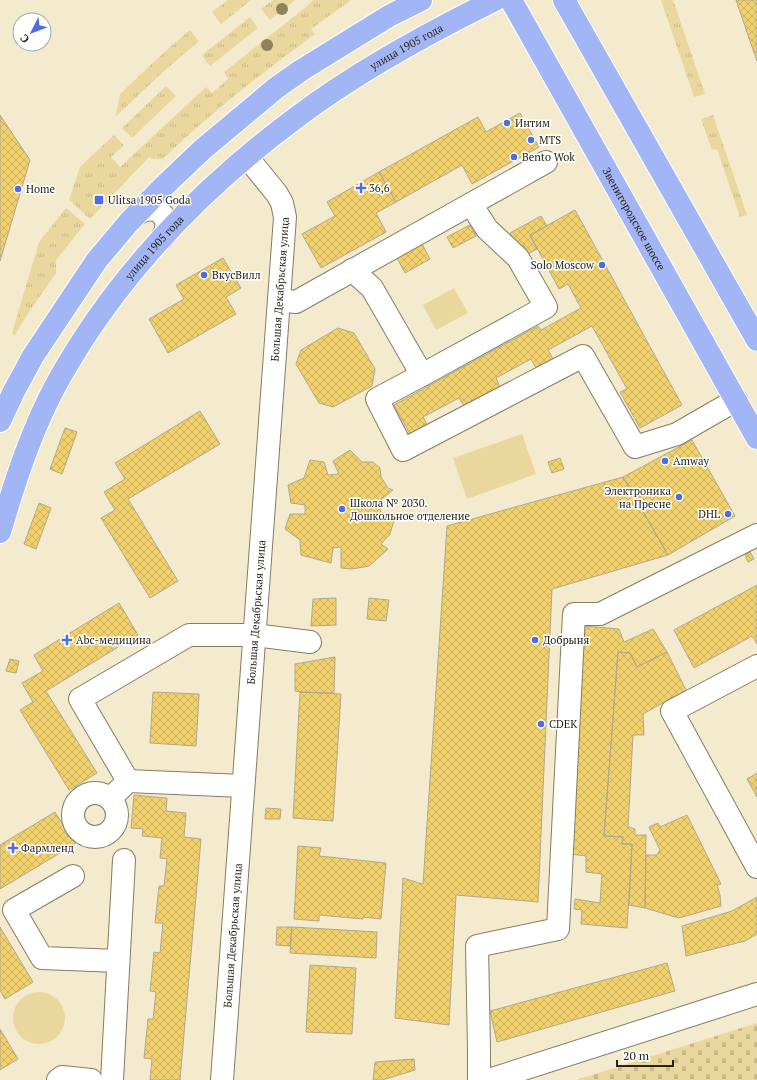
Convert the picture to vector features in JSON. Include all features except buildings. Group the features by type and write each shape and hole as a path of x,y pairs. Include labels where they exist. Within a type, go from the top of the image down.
{"main road":[{"path":"389,16 408,0"},
{"path":"0,421 33,356 97,260 137,214 202,149 276,88 300,71 389,16 421,0"},
{"name":"улица 1905 года","path":"0,532 22,463 35,429 57,382 86,332 120,286 162,238 247,157 297,117 338,88 396,52 495,0"},
{"name":"Звенигородское шоссе","path":"511,0 757,438"},
{"path":"564,0 755,332"},
{"path":"202,149 198,155 197,162 198,168 202,174 207,178 214,180 221,179 227,175"}],"street":[{"name":"Большая Декабрьская улица","path":"222,1080 285,217 282,203 277,194 247,157"},
{"path":"279,300 296,302 546,162"},
{"path":"471,204 487,229 518,258 546,307 377,399 403,450 583,356 635,447 677,434 736,400"},
{"path":"137,214 149,208 162,213 166,219 167,225 166,232 162,238"},
{"path":"352,270 372,288 422,375"},
{"path":"479,1080 477,946 558,929 574,614 600,614 757,535"},
{"path":"128,781 80,699 189,635 254,634 310,642"},
{"path":"757,666 672,711 757,866"},
{"path":"110,799 128,781 243,786"},
{"path":"112,1080 124,860"},
{"path":"72,876 14,910 42,958 118,961"},
{"path":"489,1080 757,994"},
{"path":"58,1080 62,1077 91,1080"}],"green space":[{"path":"228,0 251,0 221,24 212,12"},
{"path":"273,0 295,0 270,20 261,9"},
{"path":"313,0 351,0 311,29 315,34 237,94 163,159 153,159 149,157 90,219 69,200 80,167 114,135 124,145 111,157 120,167 206,87 212,93 228,79 224,72"},
{"path":"661,0 673,0 705,94 694,97"},
{"path":"250,17 258,28 210,66 202,55"},
{"path":"190,30 199,41 116,116 120,94"},
{"path":"166,86 176,96 132,138 122,128"},
{"path":"713,115 747,215 740,217 717,149 712,150 701,119"},
{"path":"66,208 85,224 56,260 56,273 15,335 12,333 39,242"},
{"path":"454,288 468,313 436,330 423,305"},
{"path":"522,434 536,474 467,499 453,458"},
{"path":"39,992 49,994 57,1000 63,1008 65,1018 63,1028 57,1036 49,1042 39,1044 29,1042 21,1036 15,1028 13,1018 15,1008 21,1000 29,994"},
{"path":"757,1023 757,1080 576,1080"}],"place":[{"name":"Интим","path":"507,123"},
{"name":"MTS","path":"531,140"},
{"name":"Bento Wok","path":"514,157"},
{"name":"36,6","path":"361,188"},
{"name":"Home","path":"18,189"},
{"name":"Ulitsa 1905 Goda","path":"99,200"},
{"name":"Solo Moscow","path":"602,265"},
{"name":"ВкусВилл","path":"204,275"},
{"name":"Amway","path":"665,461"},
{"name":"Электроника на Пресне","path":"679,497"},
{"name":"Школа № 2030. Дошкольное отделение","path":"342,509"},
{"name":"DHL","path":"728,514"},
{"name":"Abc-медицина","path":"67,640"},
{"name":"Добрыня","path":"535,640"},
{"name":"CDEK","path":"541,724"},
{"name":"Фармленд","path":"13,848"}]}
